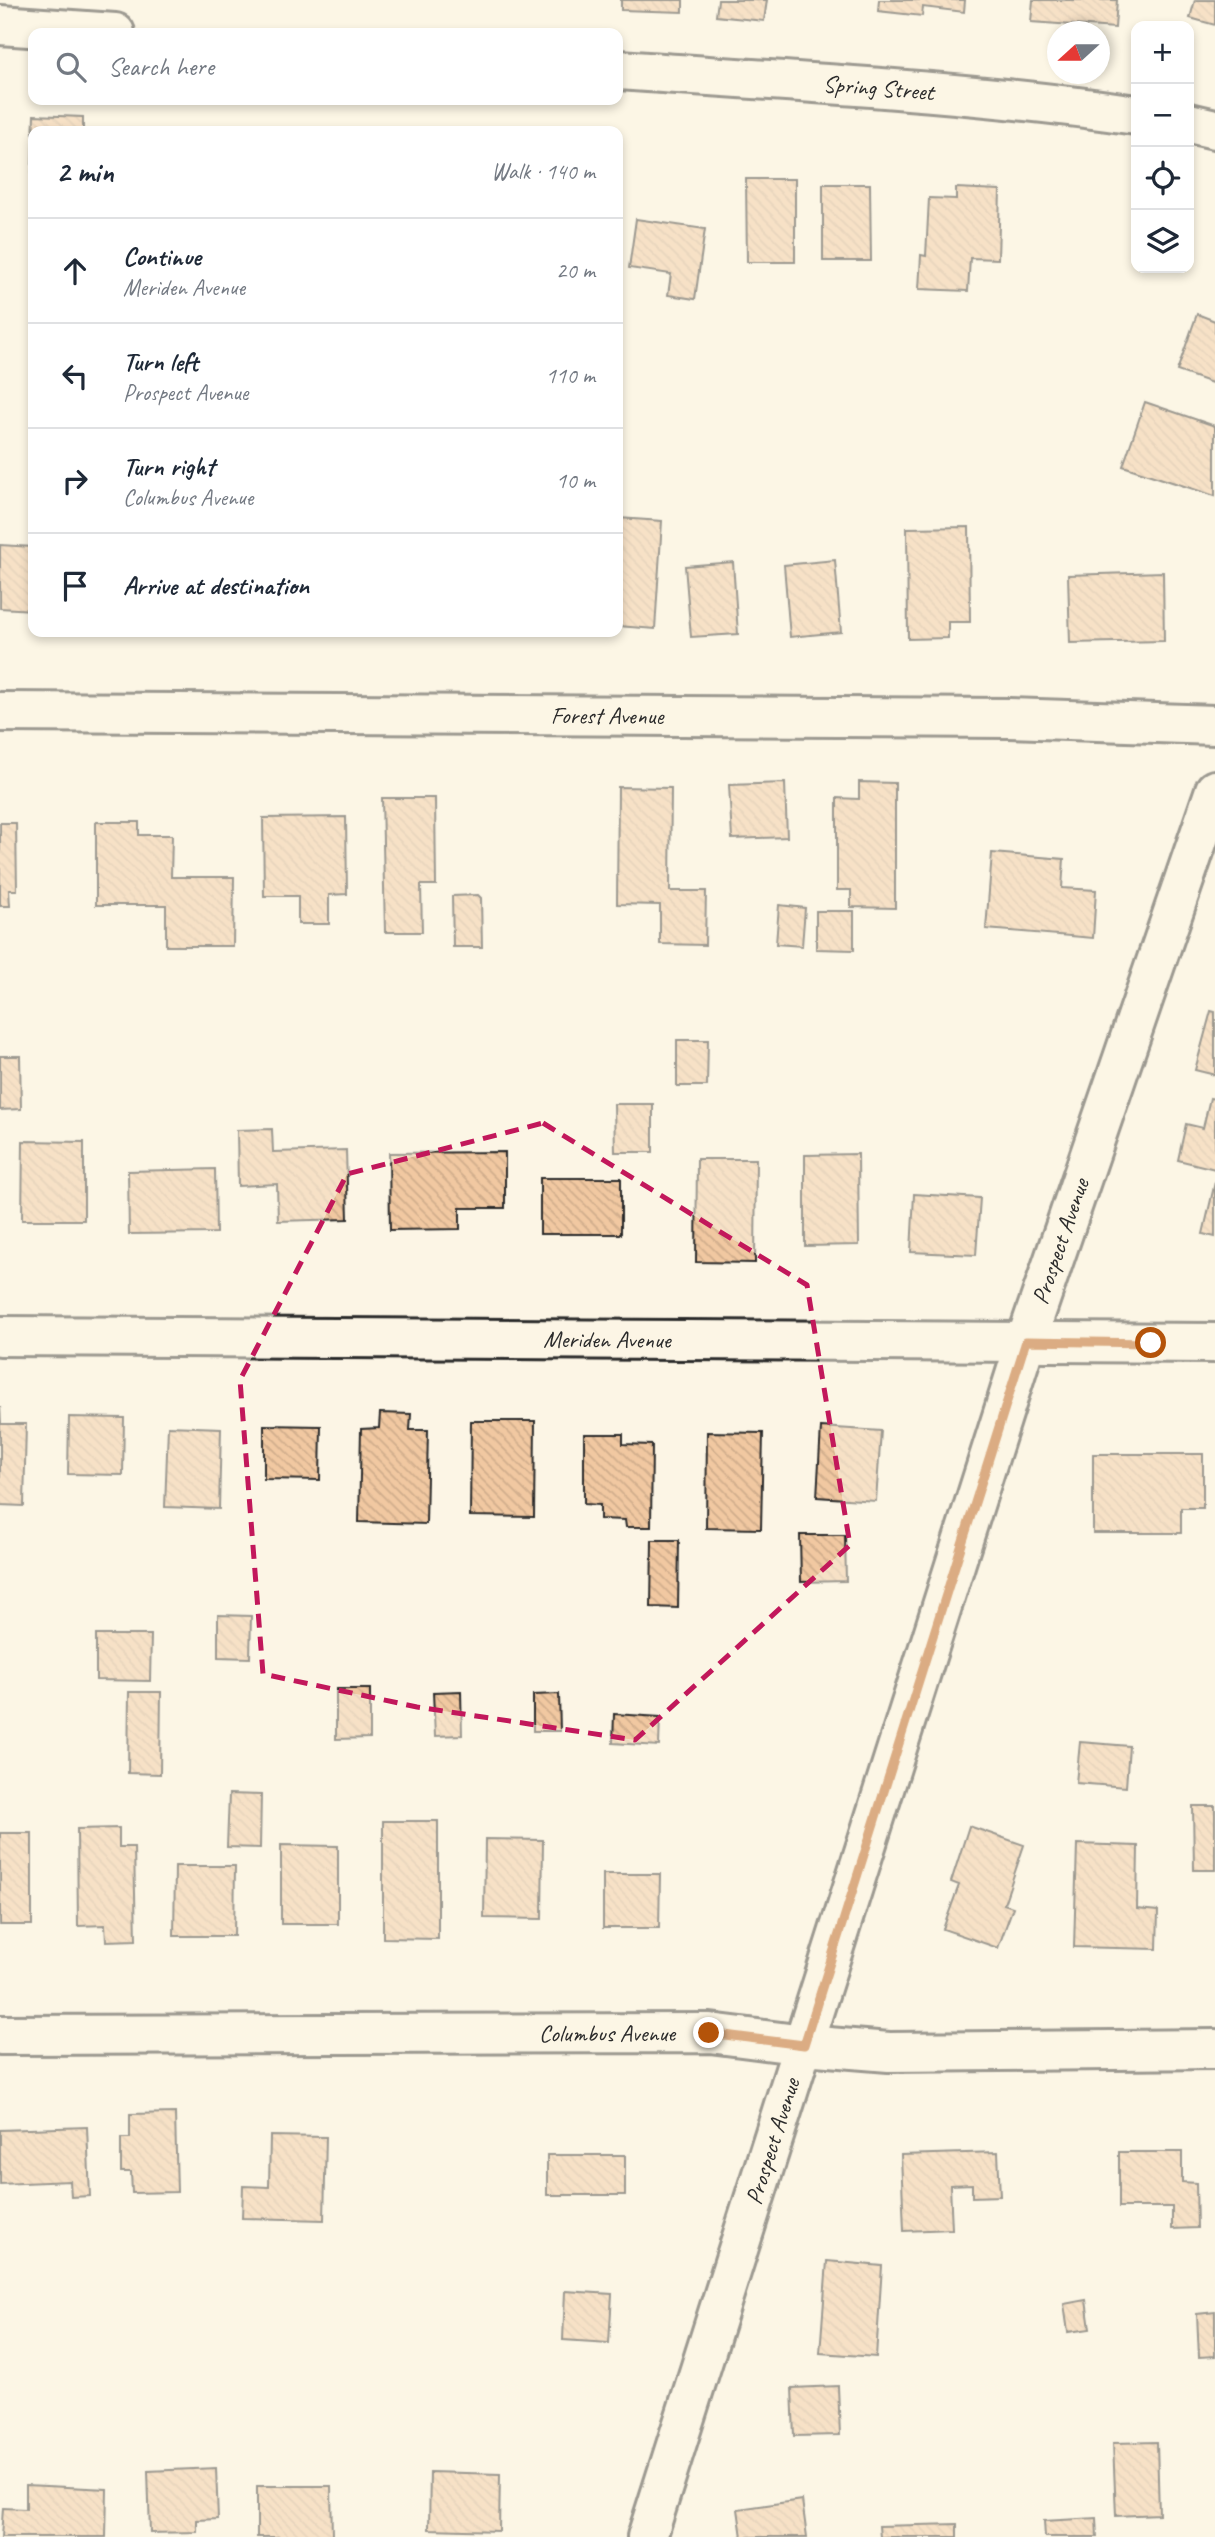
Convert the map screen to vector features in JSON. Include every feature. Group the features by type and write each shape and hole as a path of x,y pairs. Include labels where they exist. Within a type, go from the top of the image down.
{"street":[{"path":"0,25 43,28"},
{"name":"Spring Street","path":"623,70 928,92 1063,104 1131,114"},
{"path":"1194,124 1215,129"},
{"name":"Forest Avenue","path":"0,712 1009,718 1215,725"},
{"name":"Prospect Avenue","path":"647,2537 1026,1341 1215,789"},
{"name":"Meriden Avenue","path":"0,1336 1215,1343"},
{"name":"Columbus Avenue","path":"0,2035 709,2033 889,2052 1215,2049"}],"highlighted area":[{"path":"543,1123 807,1285 850,1545 635,1740 417,1707 263,1674 240,1380 347,1174"}],"building":[{"path":"621,0 683,0 683,12 621,10"},
{"path":"718,0 767,0 764,21 716,16"},
{"path":"879,0 965,0 964,12 923,7 922,16 878,11"},
{"path":"1033,0 1117,0 1115,28 1110,28 1110,21 1031,22"},
{"path":"1195,0 1215,0 1215,25 1190,18"},
{"path":"34,115 83,117 83,126 33,126"},
{"path":"746,179 795,179 795,262 747,262"},
{"path":"823,184 870,184 871,261 823,261"},
{"path":"956,188 1000,190 998,259 970,258 968,291 919,289 921,255 926,256 929,198 956,199"},
{"path":"636,219 705,229 695,299 668,295 671,274 629,268"},
{"path":"1197,314 1215,321 1215,384 1177,371"},
{"path":"1145,402 1215,426 1215,496 1123,466"},
{"path":"623,518 662,521 655,629 623,626"},
{"path":"969,527 970,622 948,622 948,638 908,639 907,528"},
{"path":"0,545 28,547 28,610 0,608"},
{"path":"835,560 841,632 790,637 784,565"},
{"path":"733,562 738,634 691,637 685,566"},
{"path":"1163,572 1164,641 1070,643 1068,575"},
{"path":"859,782 895,783 895,908 851,907 851,890 837,890 837,798 859,799"},
{"path":"785,783 787,837 732,839 729,785"},
{"path":"618,787 671,788 670,891 706,891 705,945 660,944 660,905 617,904"},
{"path":"382,798 435,798 436,885 421,885 422,932 385,932"},
{"path":"346,817 347,894 329,895 329,924 298,924 298,896 264,896 263,818"},
{"path":"96,822 139,822 139,835 172,835 171,877 234,877 233,946 166,946 166,905 96,905"},
{"path":"0,823 16,823 17,890 9,890 10,906 0,906"},
{"path":"992,853 1064,859 1062,888 1096,890 1093,938 986,929"},
{"path":"478,895 481,898 482,947 453,947 452,896"},
{"path":"779,905 805,908 802,946 776,944"},
{"path":"816,911 854,911 854,950 816,949"},
{"path":"1211,1011 1215,1012 1215,1075 1195,1070"},
{"path":"677,1040 708,1040 707,1086 677,1086"},
{"path":"0,1056 20,1056 21,1109 0,1110"},
{"path":"1210,1098 1215,1099 1215,1169 1178,1160 1186,1124 1203,1128"},
{"path":"614,1104 653,1104 653,1152 615,1152"},
{"path":"272,1129 273,1152 346,1150 348,1219 278,1221 277,1184 238,1186 237,1130"},
{"path":"23,1141 84,1142 84,1220 22,1220"},
{"path":"505,1152 505,1208 460,1208 460,1229 390,1230 389,1153"},
{"path":"858,1154 859,1245 805,1246 805,1155"},
{"path":"697,1159 756,1159 755,1263 696,1262"},
{"path":"215,1169 216,1233 129,1234 128,1171"},
{"path":"540,1178 621,1178 621,1234 540,1234"},
{"path":"1215,1182 1215,1237 1203,1234"},
{"path":"914,1194 980,1198 976,1255 911,1252"},
{"path":"0,1406 1,1424 26,1424 24,1506 0,1505"},
{"path":"380,1413 411,1414 410,1430 428,1430 426,1524 359,1522 361,1429 379,1428"},
{"path":"69,1417 124,1418 123,1475 68,1474"},
{"path":"471,1421 535,1421 534,1517 470,1516"},
{"path":"264,1425 321,1426 320,1480 264,1479"},
{"path":"168,1426 221,1428 219,1509 165,1507"},
{"path":"821,1427 881,1431 876,1501 817,1497"},
{"path":"707,1432 763,1433 761,1529 706,1528"},
{"path":"584,1434 623,1434 623,1444 652,1445 651,1527 626,1527 625,1520 600,1519 600,1505 584,1504"},
{"path":"1093,1454 1203,1454 1203,1508 1181,1508 1181,1533 1093,1533"},
{"path":"800,1535 845,1535 846,1581 801,1582"},
{"path":"652,1540 679,1540 678,1608 651,1607"},
{"path":"218,1615 251,1616 250,1658 218,1657"},
{"path":"96,1635 151,1635 150,1681 96,1680"},
{"path":"336,1689 370,1689 370,1738 336,1739"},
{"path":"461,1691 462,1735 435,1736 433,1692"},
{"path":"129,1692 161,1692 160,1774 128,1773"},
{"path":"559,1694 560,1731 533,1731 533,1695"},
{"path":"614,1714 660,1717 659,1746 613,1743"},
{"path":"1080,1742 1129,1746 1126,1787 1076,1783"},
{"path":"229,1794 261,1795 260,1848 227,1847"},
{"path":"1193,1806 1215,1806 1215,1870 1194,1870"},
{"path":"383,1821 438,1821 438,1939 383,1938"},
{"path":"969,1826 1024,1845 1004,1904 1013,1907 998,1948 943,1929 959,1885 951,1882"},
{"path":"119,1828 119,1847 134,1847 136,1940 106,1941 105,1925 78,1926 77,1829"},
{"path":"0,1833 32,1833 32,1925 0,1925"},
{"path":"485,1839 543,1840 542,1919 484,1918"},
{"path":"1077,1844 1138,1846 1137,1909 1158,1911 1157,1949 1074,1947"},
{"path":"281,1845 338,1846 338,1924 281,1924"},
{"path":"175,1866 235,1866 234,1936 174,1936"},
{"path":"603,1874 660,1874 659,1928 603,1928"},
{"path":"175,2113 177,2192 132,2193 131,2172 121,2172 121,2138 130,2138 130,2114"},
{"path":"87,2127 90,2196 71,2197 70,2181 0,2184 0,2130"},
{"path":"270,2136 326,2137 324,2220 242,2218 243,2186 269,2187"},
{"path":"998,2152 1000,2196 972,2197 972,2184 950,2185 952,2229 904,2231 901,2155"},
{"path":"1119,2152 1182,2152 1182,2182 1196,2183 1197,2228 1172,2229 1172,2207 1119,2207"},
{"path":"547,2155 625,2155 625,2195 547,2195"},
{"path":"827,2261 882,2266 876,2357 820,2353"},
{"path":"565,2291 612,2294 609,2343 563,2340"},
{"path":"1086,2300 1090,2329 1068,2332 1064,2304"},
{"path":"1215,2312 1215,2356 1199,2357 1197,2314"},
{"path":"838,2386 840,2435 794,2436 792,2388"},
{"path":"1157,2442 1159,2514 1116,2516 1113,2443"},
{"path":"216,2468 218,2519 197,2520 197,2532 150,2533 148,2471"},
{"path":"430,2472 500,2474 499,2531 429,2529"},
{"path":"26,2485 107,2489 106,2537 1,2537 3,2508 26,2509"},
{"path":"257,2486 331,2486 332,2537 257,2537"},
{"path":"802,2500 807,2537 742,2537 738,2509"},
{"path":"1096,2518 1097,2537 1045,2537 1044,2521"},
{"path":"957,2524 957,2537 880,2537 879,2526"}],"route":[{"path":"709,2033 804,2045 1026,1341 1151,1343"}]}
